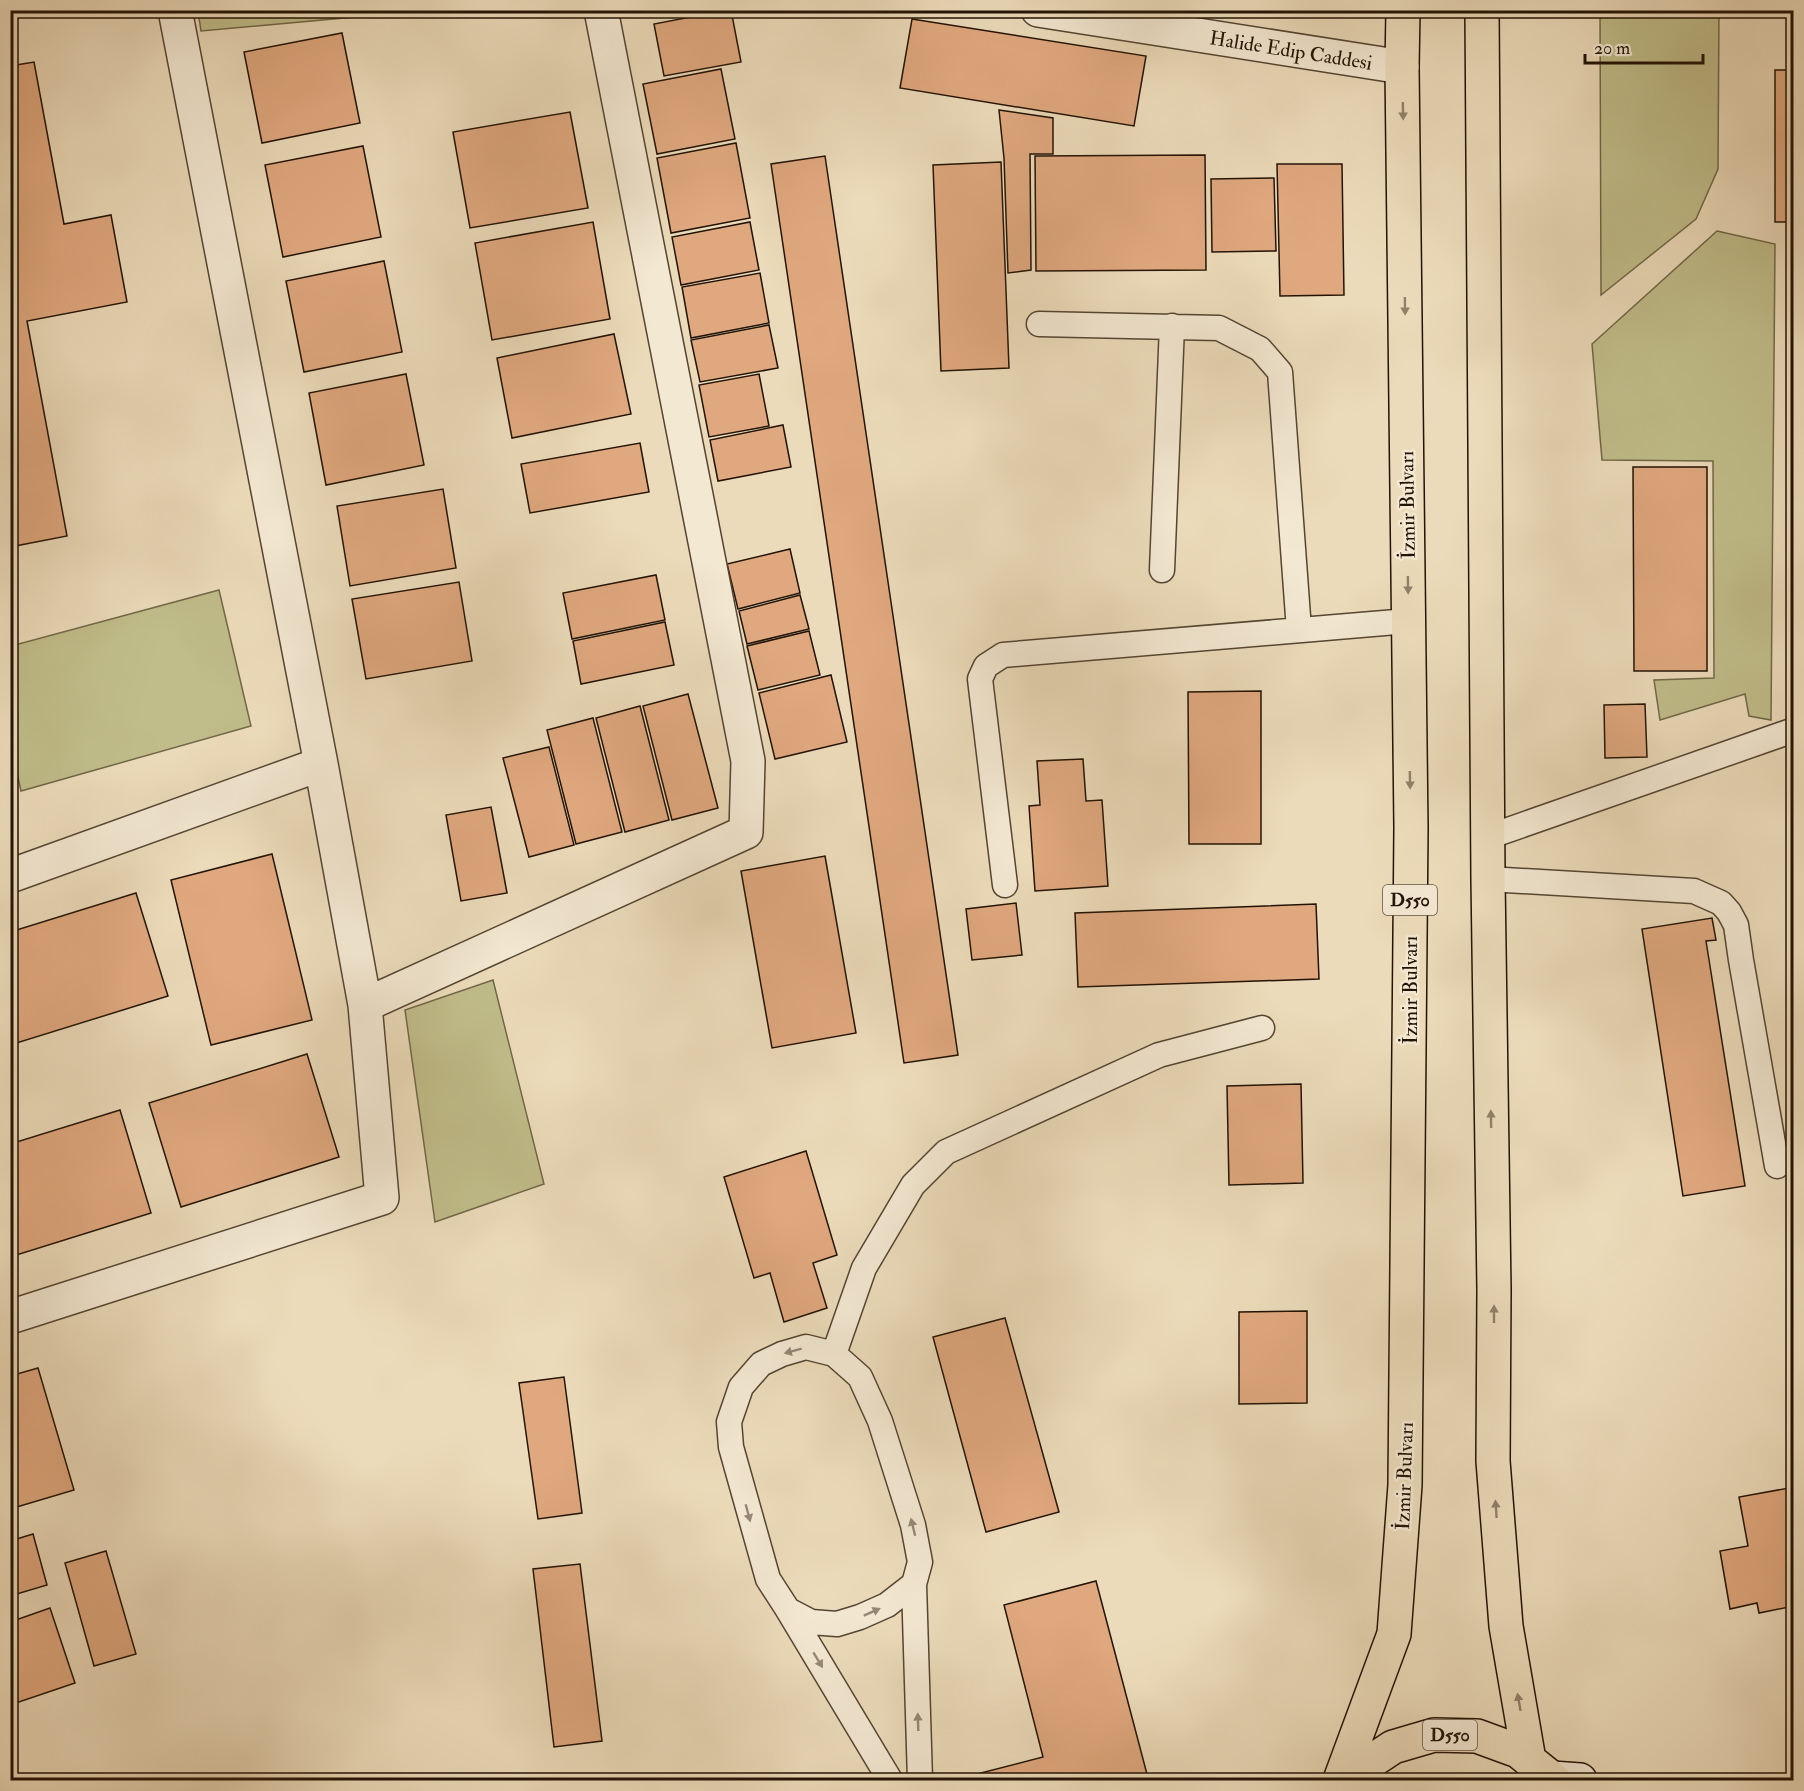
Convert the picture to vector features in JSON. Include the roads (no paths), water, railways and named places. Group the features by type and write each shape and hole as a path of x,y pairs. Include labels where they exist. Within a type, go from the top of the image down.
{"highway":[{"name":"İzmir Bulvarı","path":"1340,1780 1394,1634 1406,1485 1411,840 1403,10"},
{"name":"D550","path":"1482,10 1488,879 1494,1290 1493,1461 1506,1626 1554,1775"},
{"name":"D550","path":"1350,1780 1357,1771 1393,1747 1434,1735 1477,1736 1518,1751 1554,1775"}],"street":[{"path":"10,1317 382,1198 365,1005 321,764 175,10"},
{"path":"365,1005 746,832 748,761 601,10"},
{"name":"Halide Edip Caddesi","path":"1038,10 1402,67"},
{"path":"10,876 321,764"}],"lane":[{"path":"1039,324 1219,328 1260,349 1280,372 1299,630"},
{"path":"1162,570 1172,326"},
{"path":"1005,885 980,679 986,666 1003,655 1408,621"},
{"path":"1488,837 1794,730"},
{"path":"1488,879 1694,891 1721,903 1736,925 1777,1166"},
{"path":"834,1354 864,1268 913,1185 946,1152 1159,1055 1262,1028"},
{"path":"890,1780 768,1580 731,1447 729,1422 741,1387 761,1364 782,1354 806,1347 834,1354 860,1377 880,1421 913,1525 921,1562 914,1584 920,1780"},
{"path":"788,1610 811,1622 837,1624 887,1605 914,1584"}]}
